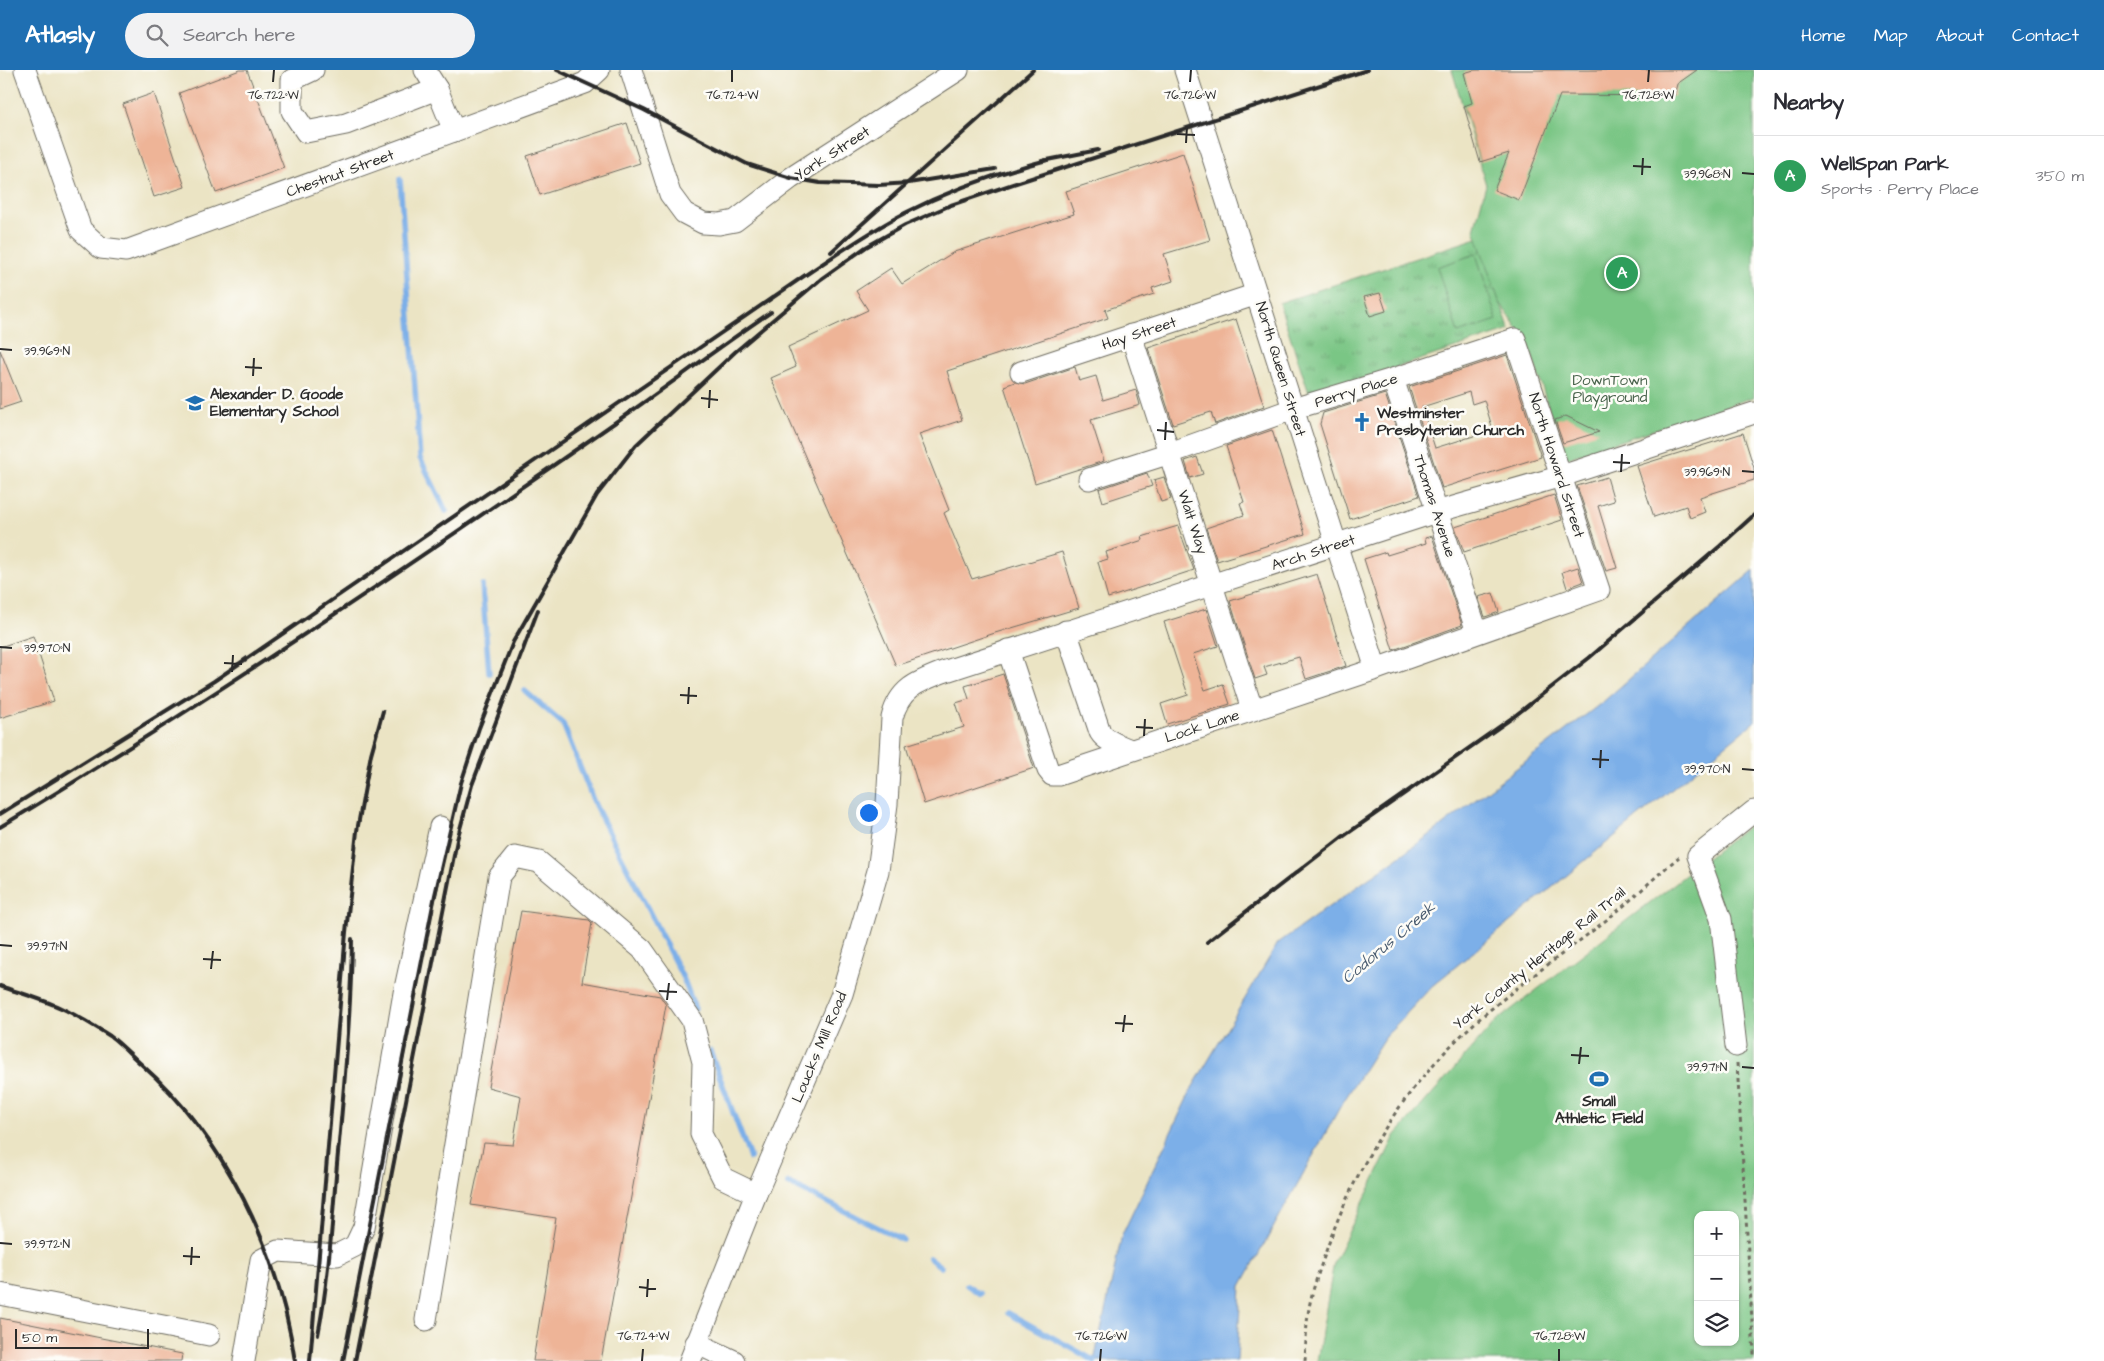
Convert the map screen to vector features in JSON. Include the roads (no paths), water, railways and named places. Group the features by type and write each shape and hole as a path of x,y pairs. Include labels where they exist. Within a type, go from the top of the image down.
{"street":[{"name":"Chestnut Street","path":"25,70 81,230 101,248 126,251 585,83 599,70"},
{"path":"313,70 292,80 292,111 306,132 346,124 437,89"},
{"path":"425,70 437,89 454,131"},
{"name":"York Street","path":"630,70 670,194 684,213 703,223 720,224 735,221 791,178 958,70"},
{"name":"North Queen Street","path":"1185,70 1376,669"},
{"name":"Hay Street","path":"1021,372 1257,294"},
{"name":"Walt Way","path":"1131,335 1213,584 1252,710"},
{"name":"Perry Place","path":"1089,479 1170,453 1293,409 1515,339"},
{"name":"North Howard Street","path":"1515,339 1599,590"},
{"name":"Thomas Avenue","path":"1393,379 1477,632"},
{"name":"Arch Street","path":"892,718 895,706 902,695 918,682 1008,650 1436,512 1562,476 1754,413"},
{"name":"Lock Lane","path":"1008,650 1048,770 1052,775 1058,775 1376,669 1599,590"},
{"path":"1066,631 1100,732 1103,737 1111,742 1130,750"},
{"name":"Loucks Mill Road","path":"693,1352 756,1194 842,994 863,928 878,871 887,804 892,718"},
{"path":"1736,1046 1721,919 1692,854 1754,811"},
{"path":"244,1361 261,1260 278,1250 337,1255 355,1246 362,1235 404,993 440,827"},
{"path":"426,1320 500,877 515,857 539,862 642,949 692,1020 702,1062 701,1134 723,1178 756,1194"},
{"path":"0,1294 208,1335"},
{"path":"693,1352 734,1361"}],"water":[{"name":"Codorus Creek","path":"1754,570 1754,722 1432,986 1384,1038 1340,1107 1241,1286 1237,1361 1094,1361 1122,1235 1192,1088 1278,943 1431,834 1604,701"}],"waterway":[{"path":"400,179 420,458 446,511"},
{"path":"482,585 489,673"},
{"path":"525,691 563,724 595,805 684,980 695,1009"},
{"path":"710,1051 750,1158"},
{"path":"788,1183 903,1240"},
{"path":"929,1258 941,1267"},
{"path":"967,1285 980,1294"},
{"path":"1008,1313 1095,1361"}],"railway":[{"path":"557,70 644,110 747,164 791,178 820,183 879,185 909,183 995,169"},
{"path":"831,252 1033,70"},
{"path":"343,1361 435,895 461,783 479,728 513,642 597,495 636,445 735,352 821,279 866,247 905,225 951,205 1013,184 1367,70"},
{"path":"1042,161 1098,150"},
{"path":"0,814 214,681 866,235 905,213 957,190 992,176 1047,160"},
{"path":"0,827 161,728 319,625 553,466 771,312"},
{"path":"1207,942 1341,838 1512,718 1589,658 1754,515"},
{"path":"355,1361 457,840 472,785 538,610"},
{"path":"310,1361 346,932 357,831 371,754 383,711"},
{"path":"318,1335 328,1271 342,1108 349,1023 352,939"},
{"path":"0,986 61,1008 110,1036 171,1093 198,1126 222,1161 243,1199 261,1238 276,1279 295,1361"}],"place":[{"name":"WellSpan Park","path":"1622,273"},
{"name":"Alexander D. Goode Elementary School","path":"195,403"},
{"name":"Westminster Presbyterian Church","path":"1362,422"},
{"name":"Small Athletic Field","path":"1599,1079"}],"park label":[{"name":"DownTown Playground","path":"1610,388"}]}
